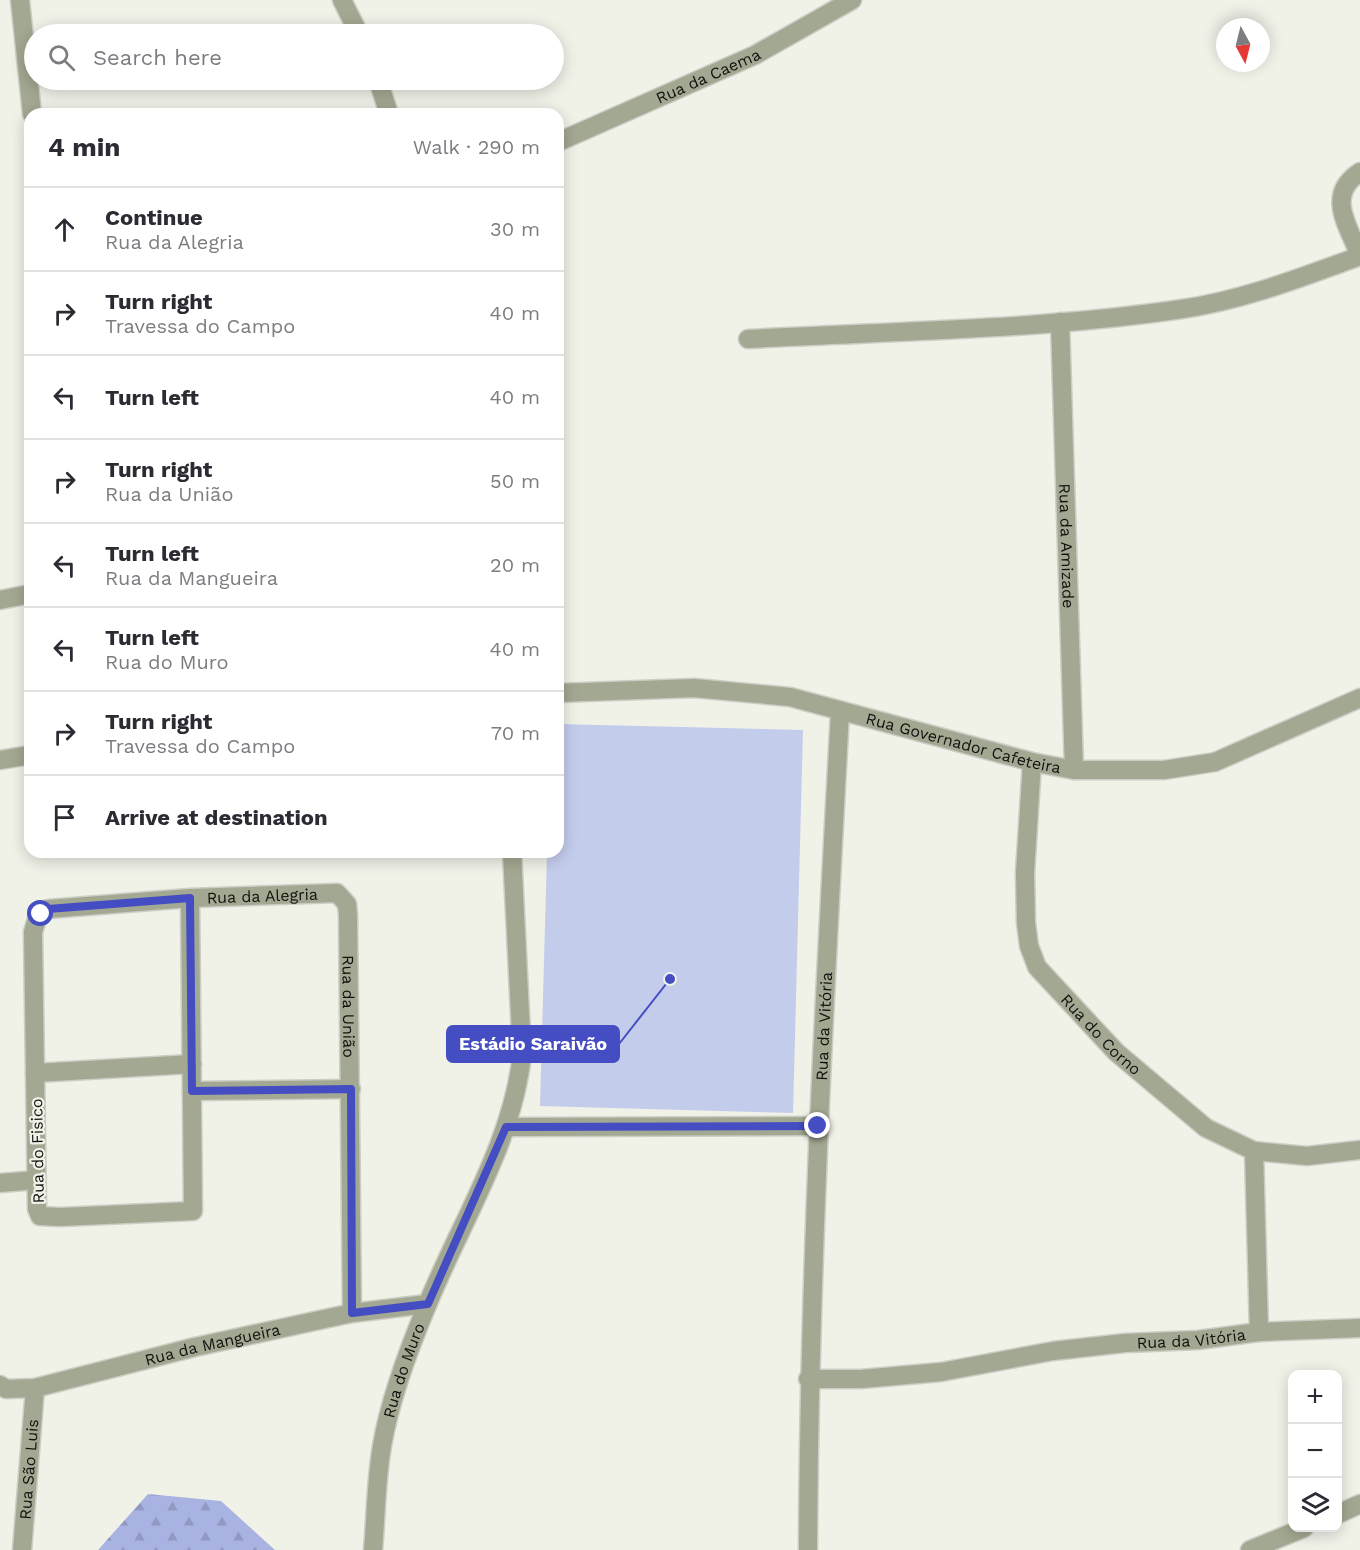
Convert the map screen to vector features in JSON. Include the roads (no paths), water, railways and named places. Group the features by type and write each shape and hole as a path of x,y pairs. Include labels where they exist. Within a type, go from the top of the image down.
{"street":[{"path":"20,0 24,38"},
{"path":"342,0 354,24"},
{"name":"Rua da Caema","path":"564,139 755,55 852,0"},
{"path":"29,90 31,108"},
{"path":"381,90 387,108"},
{"path":"748,339 1060,322 1184,309 1260,292 1360,256 1340,206 1341,194 1347,181 1360,172"},
{"name":"Rua da Amizade","path":"1060,322 1074,770"},
{"path":"0,600 24,595"},
{"name":"Rua Governador Cafeteira","path":"564,693 694,688 790,697 1032,762 1074,770 1164,770 1215,762 1360,698"},
{"name":"Rua da Vitória","path":"808,1550 808,1379 818,1126 840,712"},
{"path":"0,760 24,756"},
{"name":"Rua do Corno","path":"1032,762 1025,873 1026,923 1029,946 1037,967 1116,1052 1206,1128 1254,1151 1307,1156 1360,1150"},
{"name":"Rua do Muro","path":"373,1550 382,1446 398,1385 428,1304 506,1127 519,1086 522,1054 512,858"},
{"name":"Rua da Alegria","path":"33,932 37,919 48,909 190,898 337,893 347,904 348,915"},
{"path":"190,898 192,1091 351,1089"},
{"name":"Rua da União","path":"348,915 352,1313"},
{"name":"Rua do Fisico","path":"33,932 36,1180 37,1209 40,1216 193,1211 192,1091"},
{"path":"35,1073 192,1064"},
{"path":"506,1127 818,1126"},
{"path":"1254,1151 1259,1332"},
{"path":"0,1183 36,1180"},
{"name":"Rua da Mangueira","path":"0,1385 6,1389 35,1388 195,1347 352,1313 428,1304"},
{"name":"Rua da Vitória","path":"808,1379 861,1379 941,1372 1053,1351 1259,1332 1360,1328"},
{"name":"Rua São Luis","path":"21,1550 35,1388"},
{"path":"1342,1512 1360,1504"},
{"path":"1250,1550 1292,1532"}],"place":[{"name":"Estádio Saraivão","path":"670,979"}]}
